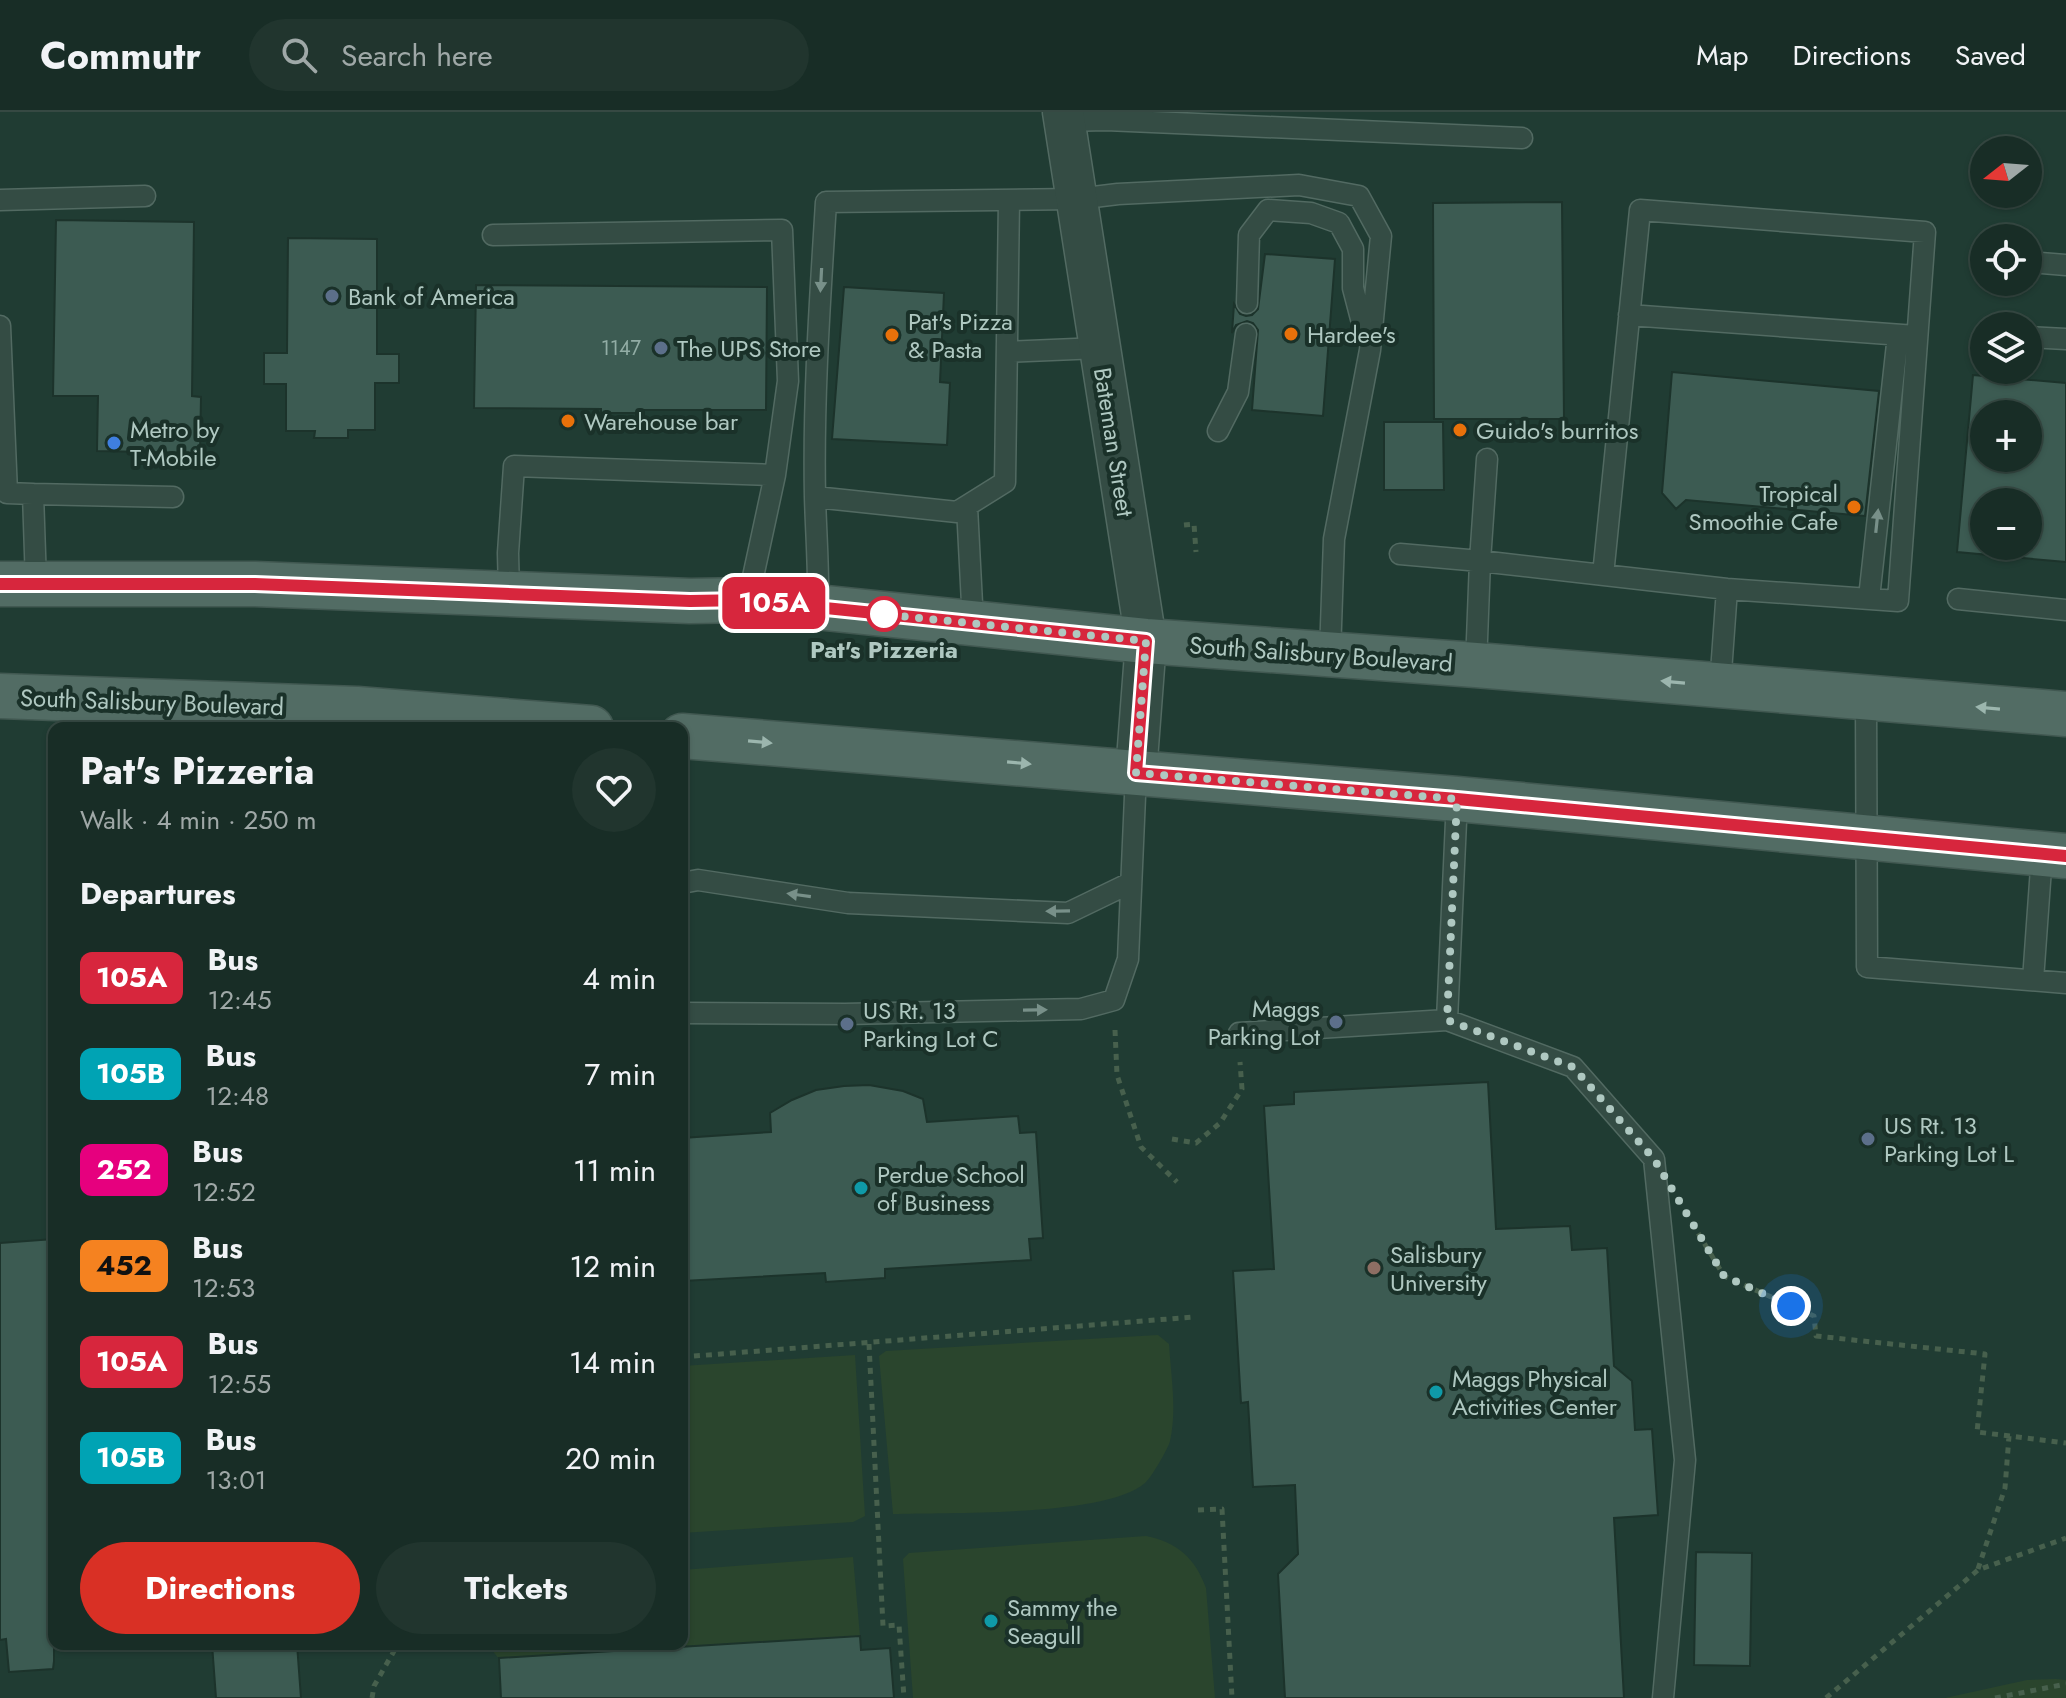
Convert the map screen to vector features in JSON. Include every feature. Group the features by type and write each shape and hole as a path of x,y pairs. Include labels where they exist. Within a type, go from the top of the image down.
{"main road":[{"name":"South Salisbury Boulevard","path":"18,583 255,584 690,601 748,600 1146,641 2066,714"},
{"name":"South Salisbury Boulevard","path":"0,696 442,722"},
{"path":"688,736 1457,799 2054,855"}],"street":[{"name":"Bateman Street","path":"1064,117 1146,641 1136,773"}],"lane":[{"path":"1064,117 1522,138"},
{"path":"818,608 820,567 815,497 817,348 826,202 1077,199 1118,194 1299,185 1359,196 1381,236 1370,350 1334,539 1330,654"},
{"path":"0,200 145,196"},
{"path":"815,497 957,512 1005,482 1009,200"},
{"path":"1247,303 1249,235 1268,210 1311,213 1339,223 1353,249 1353,288 1370,350"},
{"path":"1603,575 1640,210 1925,232 1869,598"},
{"path":"493,235 782,230 788,381 775,475 748,600"},
{"path":"2042,263 2066,265"},
{"path":"1629,315 1907,336"},
{"path":"0,326 7,493 173,497"},
{"path":"1218,431 1238,392 1246,334"},
{"path":"1400,554 1727,589 1898,601 1907,336"},
{"path":"2042,338 2066,339"},
{"path":"1007,352 1099,348"},
{"path":"1476,665 1487,459"},
{"path":"509,593 508,553 514,466 775,475"},
{"path":"18,583 33,494"},
{"path":"967,507 973,623"},
{"path":"1720,686 1727,589"},
{"path":"1958,599 2066,610"},
{"path":"1866,698 1867,967 2066,983"},
{"path":"688,1013 845,1014 1081,1009 1114,1000 1128,959 1136,773"},
{"path":"1447,1020 1457,799"},
{"path":"2033,980 2054,855"},
{"path":"688,882 698,880 848,903 1068,913 1130,883"},
{"path":"1239,1033 1447,1020 1573,1067 1654,1159 1685,1460 1663,1698"}],"path":[{"path":"1184,525 1194,524 1196,552"},
{"path":"1114,1000 1117,1075 1141,1147 1177,1182"},
{"path":"1172,1139 1196,1143 1220,1123 1242,1089 1239,1033"},
{"path":"1685,1211 1724,1276 1814,1316 1816,1336 1985,1354 1977,1432 2066,1443"},
{"path":"688,1357 1194,1317"},
{"path":"869,1344 883,1626 899,1625 904,1698"},
{"path":"1978,1570 2005,1488 2009,1436"},
{"path":"1198,1510 1222,1509 1232,1698"},
{"path":"1826,1698 1978,1570 2066,1538"},
{"path":"372,1698 374,1686 395,1650"},
{"path":"1995,1698 2066,1684"}],"green space":[{"path":"1158,1335 1169,1344 1172,1429 1166,1450 1145,1483 1125,1494 1063,1507 893,1514 879,1356 886,1351"},
{"path":"855,1355 865,1516 853,1522 688,1533 688,1366"},
{"path":"1146,1536 1176,1547 1202,1577 1206,1588 1215,1698 913,1698 903,1559 909,1553"},
{"path":"853,1557 860,1636 688,1647 688,1570"},
{"path":"492,1650 640,1650 499,1659"},
{"path":"2027,1680 2066,1680 2066,1698 1945,1698"}],"building":[{"path":"1562,202 1564,419 1434,419 1433,203"},
{"path":"56,220 194,222 192,396 201,397 200,453 97,451 98,396 53,396"},
{"name":"Bank of America","path":"288,238 377,239 377,354 399,354 399,383 375,383 375,430 348,430 348,438 314,438 315,431 286,431 286,384 264,384 264,353 287,353"},
{"name":"Hardee's","path":"1265,254 1335,259 1323,416 1252,410 1258,330 1247,321 1236,325 1232,333 1234,304 1240,314 1246,316 1258,309"},
{"path":"476,285 767,287 766,410 601,413 601,409 474,408"},
{"name":"Pat's Pizza & Pasta","path":"844,287 944,293 940,382 950,383 947,445 832,439"},
{"path":"1672,372 1879,391 1865,516 1686,500 1676,509 1662,493"},
{"path":"2066,383 2066,562 2042,560 2042,488 1970,488 1970,553 1957,552 1970,408 1970,472 2042,472 2042,400 1971,400 1972,384"},
{"path":"1384,422 1443,422 1444,490 1384,490"},
{"name":"Maggs Physical Activities Center","path":"1488,1082 1496,1229 1570,1226 1572,1250 1607,1248 1614,1366 1632,1381 1635,1430 1652,1429 1658,1515 1614,1518 1624,1698 1285,1698 1278,1574 1298,1554 1295,1485 1253,1487 1248,1402 1241,1403 1233,1271 1274,1269 1264,1106 1294,1104 1294,1092"},
{"name":"Perdue School of Business","path":"869,1085 903,1091 923,1099 927,1122 1018,1116 1020,1133 1036,1132 1043,1238 1029,1239 1031,1260 885,1269 885,1278 826,1282 825,1273 688,1281 688,1138 771,1132 770,1113 816,1090"},
{"path":"48,1239 48,1650 54,1650 53,1669 9,1672 6,1639 0,1640 0,1243"},
{"path":"1696,1552 1752,1553 1750,1666 1694,1665"},
{"path":"860,1636 861,1650 890,1648 894,1698 501,1698 499,1658 630,1650 688,1650 688,1646"},
{"path":"212,1650 297,1650 301,1698 216,1698"}],"bus line":[{"name":"105A","path":"0,584 255,584 690,601 748,600 1146,641 1136,773 1457,799 2066,856"}],"place":[{"name":"Bank of America","path":"332,296"},
{"name":"Hardee's","path":"1291,334"},
{"name":"Pat's Pizza & Pasta","path":"892,335"},
{"name":"The UPS Store","path":"661,348"},
{"name":"Warehouse bar","path":"568,421"},
{"name":"Guido's burritos","path":"1460,430"},
{"name":"Metro by T-Mobile","path":"114,443"},
{"name":"Tropical Smoothie Cafe","path":"1854,507"},
{"name":"Pat's Pizzeria","path":"884,614"},
{"name":"Maggs Parking Lot","path":"1336,1022"},
{"name":"US Rt. 13 Parking Lot C","path":"847,1024"},
{"name":"US Rt. 13 Parking Lot L","path":"1868,1139"},
{"name":"Perdue School of Business","path":"861,1188"},
{"name":"Salisbury University","path":"1374,1268"},
{"name":"Maggs Physical Activities Center","path":"1436,1392"},
{"name":"Sammy the Seagull","path":"991,1621"}],"route":[{"path":"884,614 880,614 1146,641 1136,773 1457,799 1447,1020 1573,1067 1654,1159 1724,1276 1791,1306"}]}
